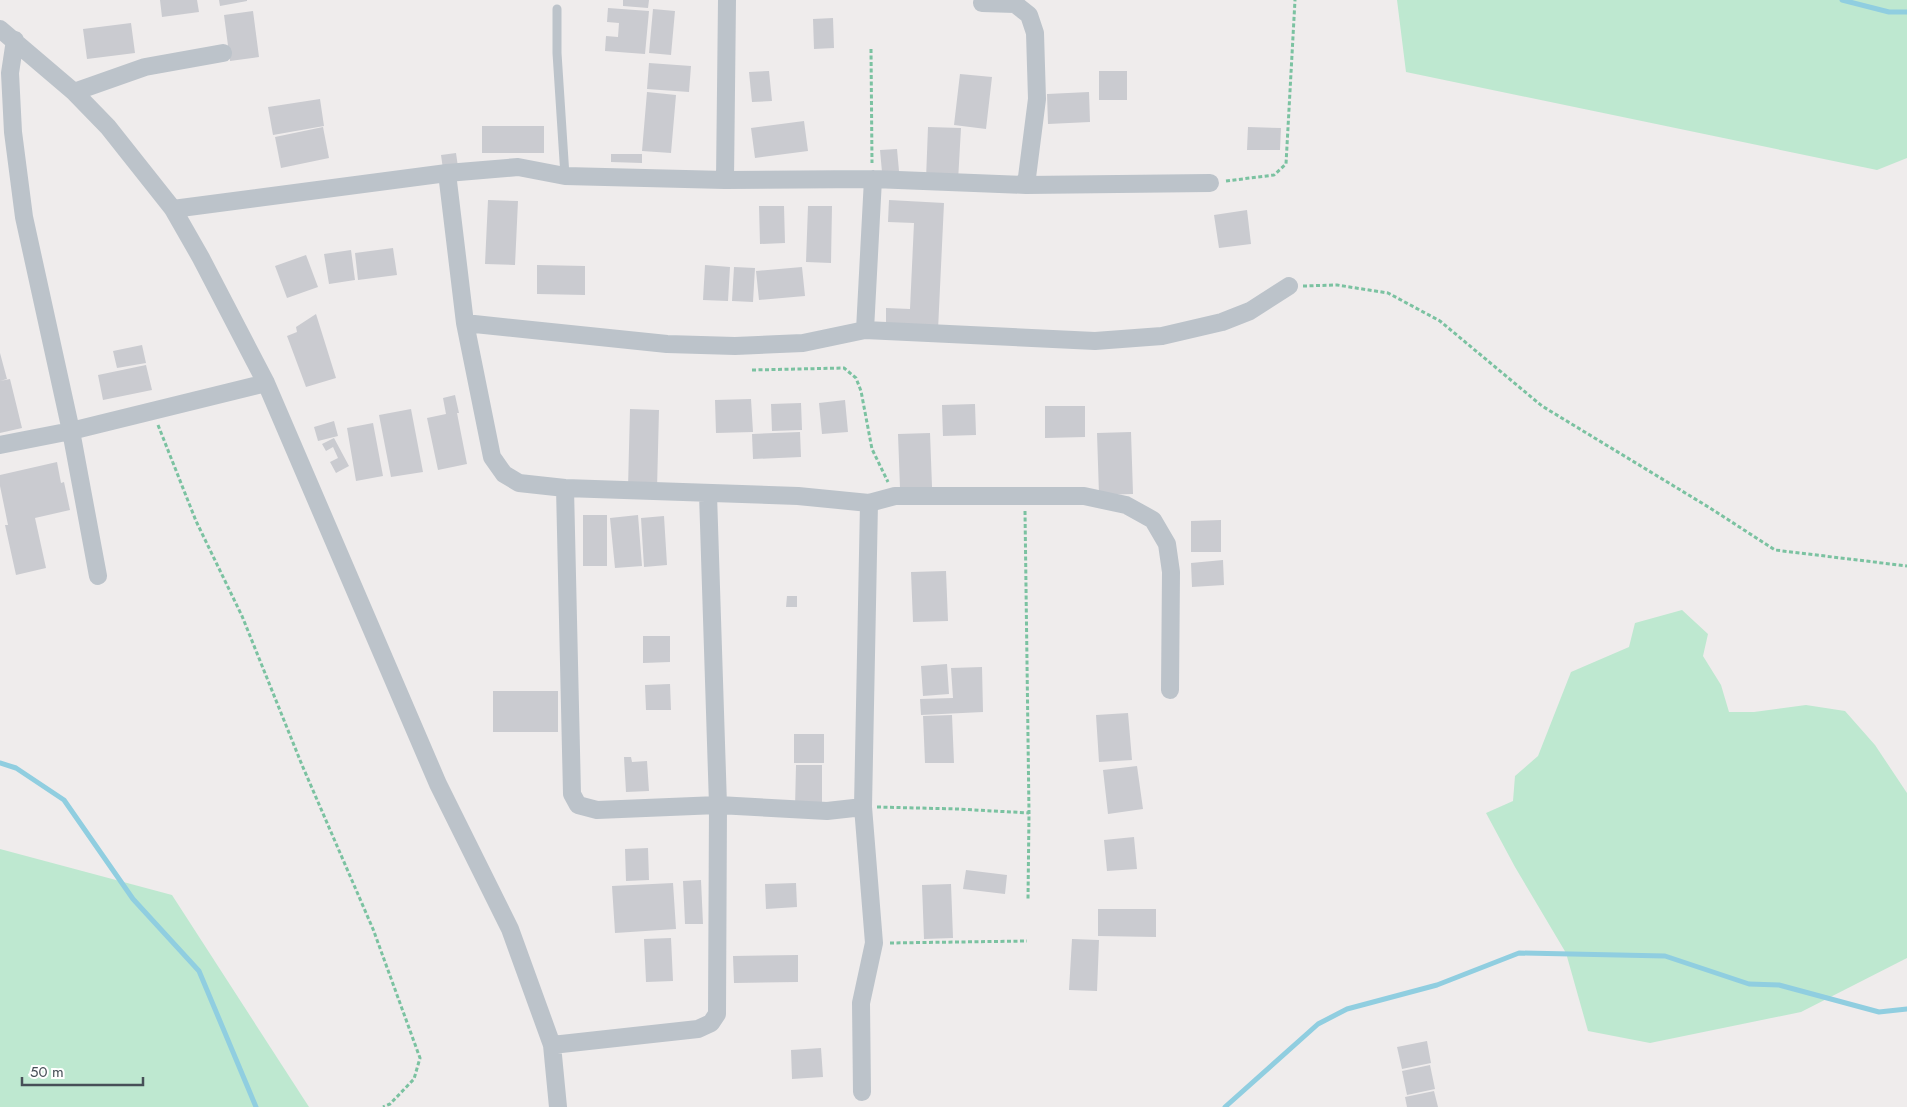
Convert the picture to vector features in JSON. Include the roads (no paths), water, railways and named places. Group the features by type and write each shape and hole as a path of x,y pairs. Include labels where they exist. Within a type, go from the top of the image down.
{"street":[{"path":"725,180 727,0"},
{"path":"982,3 1015,4 1028,15 1035,33 1037,98 1026,185"},
{"path":"0,29 74,92 108,127 174,209 266,382 438,784 510,930 552,1045 558,1107"},
{"path":"15,40 10,74 13,132 24,217 71,431 98,576"},
{"path":"74,92 145,67 223,53"},
{"path":"174,209 447,173 518,167 565,176 725,180 872,179 1026,185 1210,183"},
{"path":"447,173 464,323 492,457 504,474 520,483 565,488 798,496 869,503 895,496 1084,496 1126,506 1153,520 1167,544 1171,572 1170,690"},
{"path":"865,330 872,179"},
{"path":"464,323 667,344 735,346 803,343 865,330 1095,341 1162,336 1222,322 1250,311 1289,286"},
{"path":"0,445 71,431 266,382"},
{"path":"565,488 572,794 578,805 597,810 718,805 827,811 863,807"},
{"path":"552,1045 698,1029 711,1023 717,1014 718,805 708,494"},
{"path":"862,1092 861,1003 874,943 863,807 869,503"}],"lane":[{"path":"557,9 557,53 565,176"}],"waterway":[{"path":"1842,0 1889,12 1907,12"},
{"path":"0,763 16,768 64,800 133,899 199,971 256,1107"},
{"path":"1225,1107 1318,1024 1347,1009 1437,985 1519,953 1665,956 1749,984 1779,985 1879,1012 1907,1009"}]}
